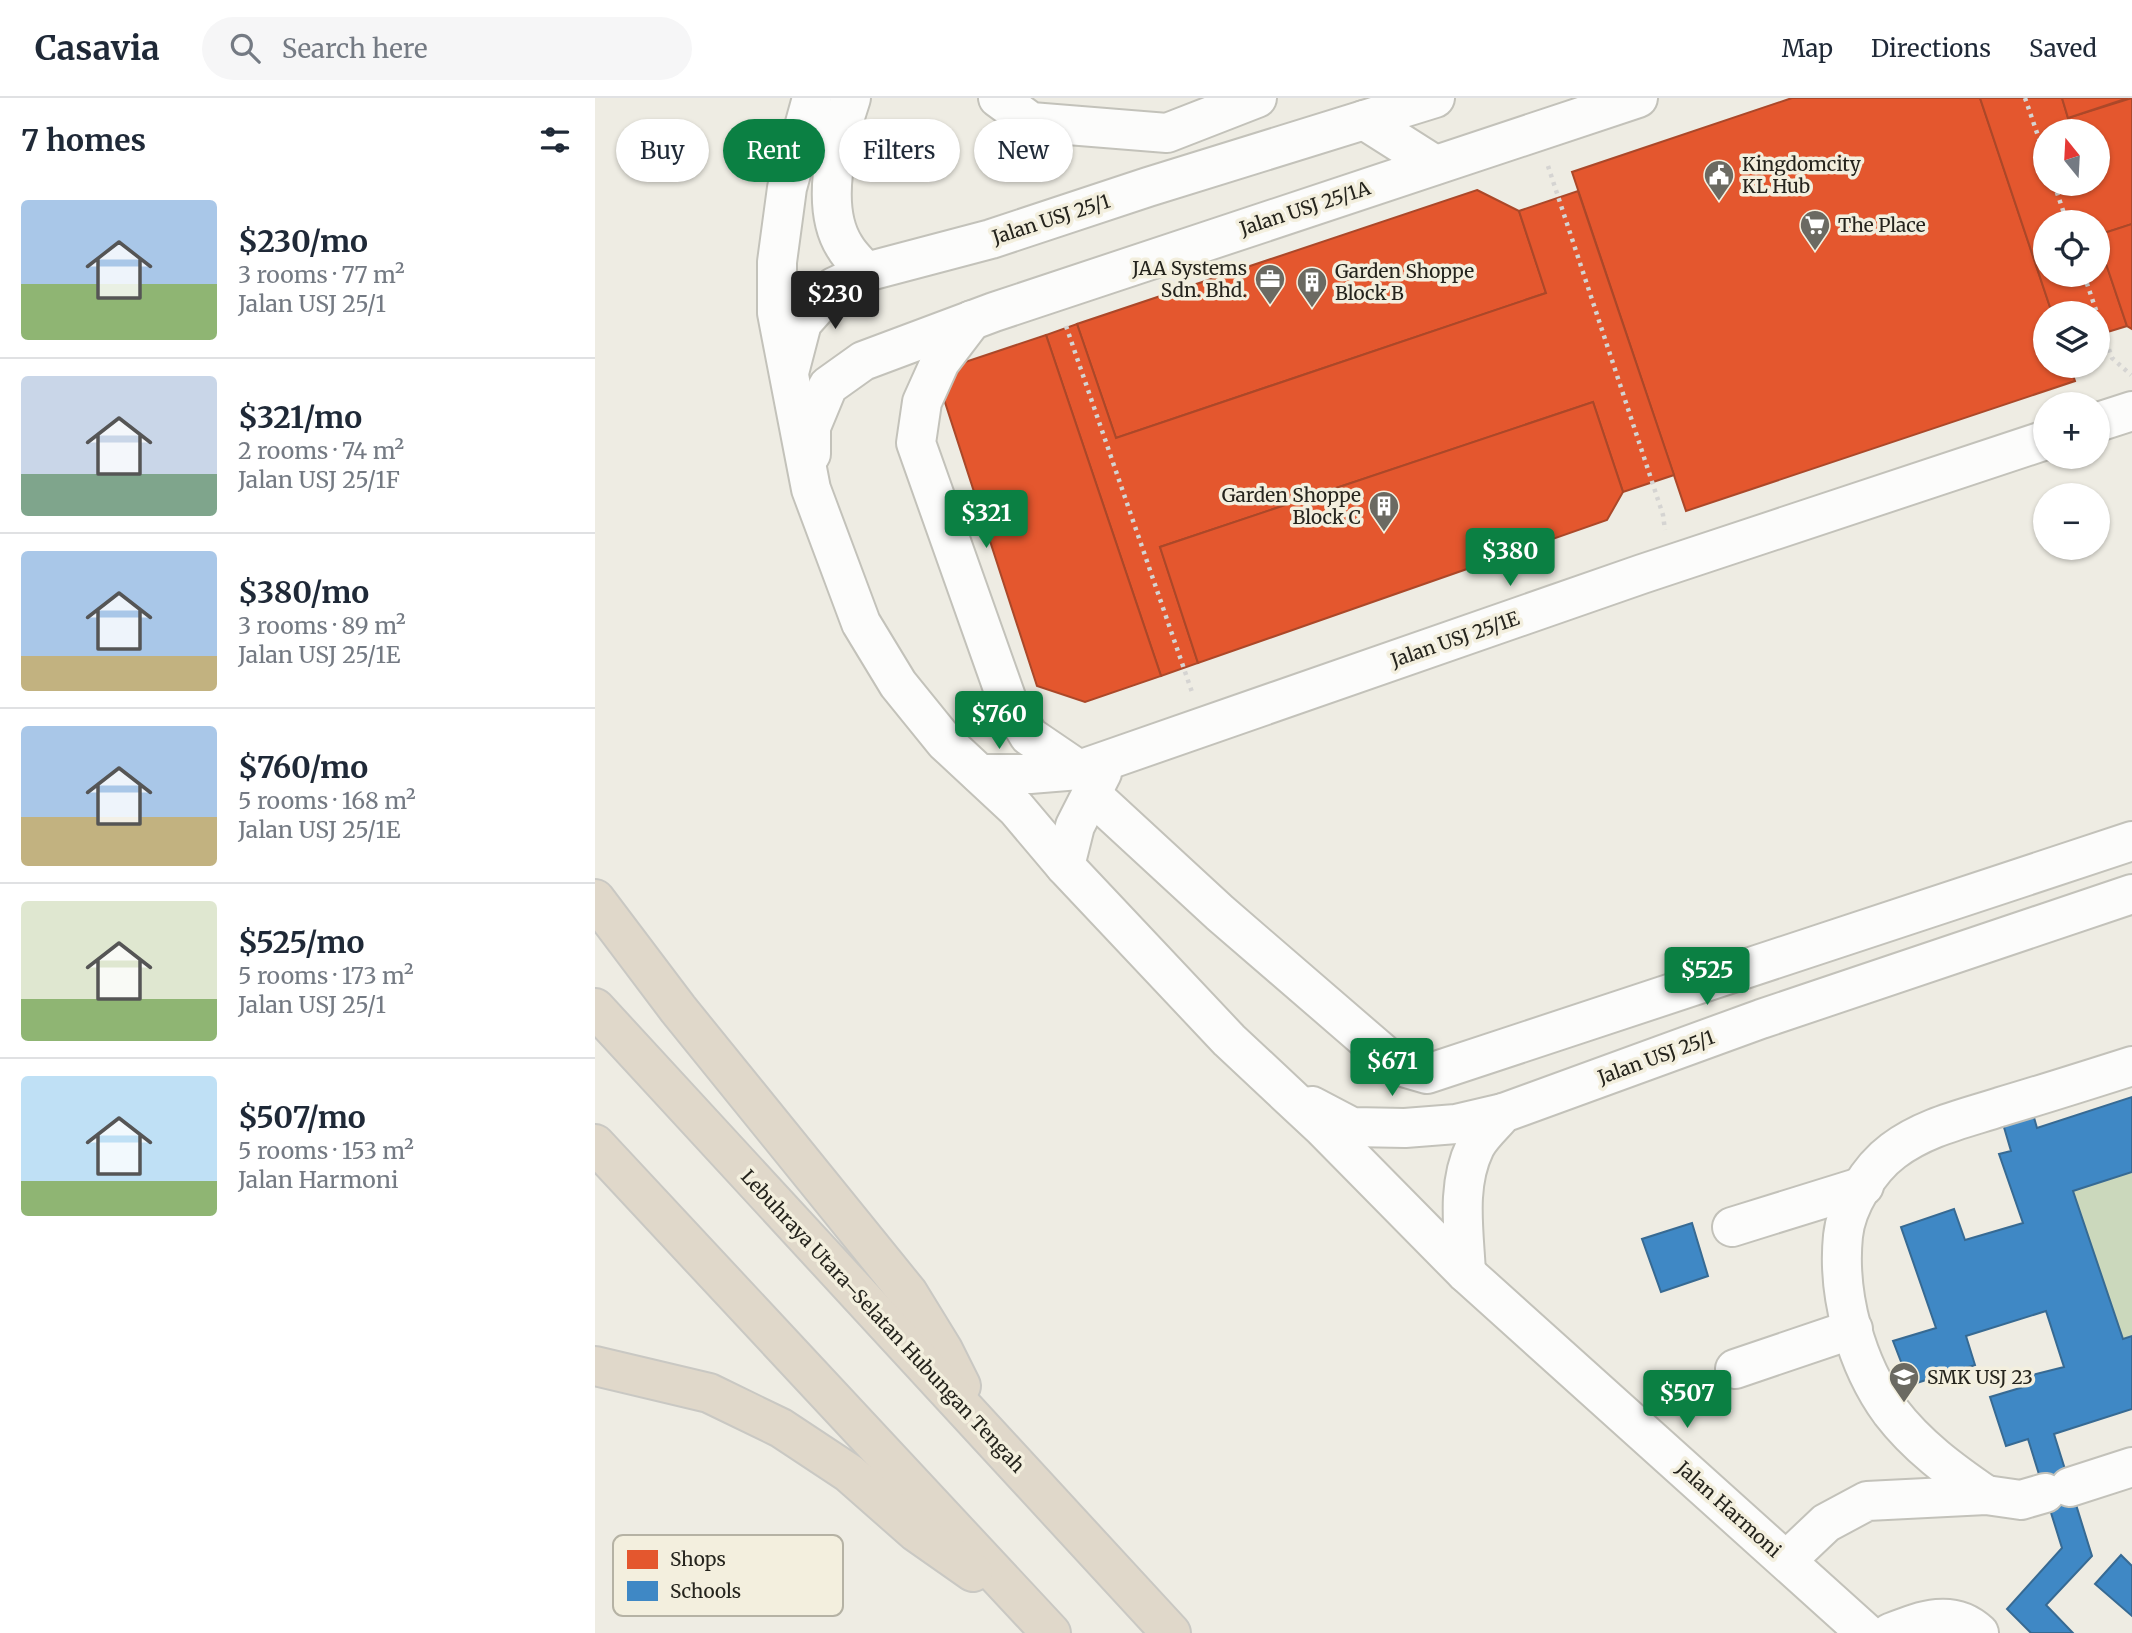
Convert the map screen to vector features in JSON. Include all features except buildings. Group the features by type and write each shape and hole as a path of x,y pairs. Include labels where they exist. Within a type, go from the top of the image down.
{"highway":[{"path":"595,899 678,1009 908,1293 943,1350 981,1427"},
{"name":"Lebuhraya Utara–Selatan Hubungan Tengah","path":"595,1008 1171,1633"},
{"path":"595,1144 1041,1621"},
{"path":"595,1366 709,1393 781,1428 849,1473 916,1532 1041,1621"}],"street":[{"path":"811,489 777,313 777,262 786,188 812,98"},
{"path":"851,98 841,128 833,177 834,217 844,246 866,272"},
{"path":"998,98 1031,122 1167,133 1257,98"},
{"name":"Jalan USJ 25/1","path":"788,374 803,323 834,287 866,272 991,239 1434,98"},
{"name":"Jalan USJ 25/1A","path":"811,489 811,426 828,386 863,360 1054,292 1638,98"},
{"path":"1364,120 1435,165"},
{"path":"972,320 940,362 922,402 916,443 1007,700 1029,736 1093,774 1220,913 1397,1065 1427,1074 2132,841"},
{"path":"2110,418 2132,411"},
{"name":"Jalan USJ 25/1E","path":"980,774 1093,774 1204,726 1642,574 2033,444"},
{"name":"Jalan Harmoni","path":"811,489 862,623 898,684 945,742 1016,808 1065,866 1211,1022 1323,1128 1466,1273 1866,1633"},
{"path":"1065,866 1093,774"},
{"name":"Jalan USJ 25/1","path":"1466,1273 1462,1206 1465,1172 1476,1144 1503,1113 1761,1019 2132,894"},
{"path":"1761,1019 1771,999 1782,986 1901,943 1904,931 1901,918"},
{"path":"1986,1495 1945,1466 1891,1412 1869,1376 1853,1329 1844,1284 1843,1234 1853,1202 1872,1173 1892,1152 1923,1132 2132,1066"},
{"path":"1280,1089 1352,1126 1405,1128 1443,1125 1503,1113"},
{"path":"1732,1227 1864,1186"},
{"path":"1735,1369 1853,1329"},
{"path":"1787,1560 1826,1523 1867,1501 1986,1495 2021,1500 2132,1467"},
{"path":"1890,1633 1923,1619 1942,1618 1958,1619 1979,1633"}],"path":[{"path":"2025,98 2033,121"},
{"path":"1537,132 1663,514 1665,537 1660,553 1642,574"},
{"path":"1054,292 1204,726"},
{"path":"2110,352 2112,358 2132,376"}],"green space":[{"path":"2132,1172 2132,1336 2123,1339 2073,1191"}],"place":[{"name":"Kingdomcity KL Hub","path":"1719,202"},
{"name":"The Place","path":"1815,252"},
{"name":"JAA Systems Sdn. Bhd.","path":"1270,306"},
{"name":"Garden Shoppe Block B","path":"1312,309"},
{"name":"Garden Shoppe Block C","path":"1384,533"},
{"name":"SMK USJ 23","path":"1904,1404"}]}
